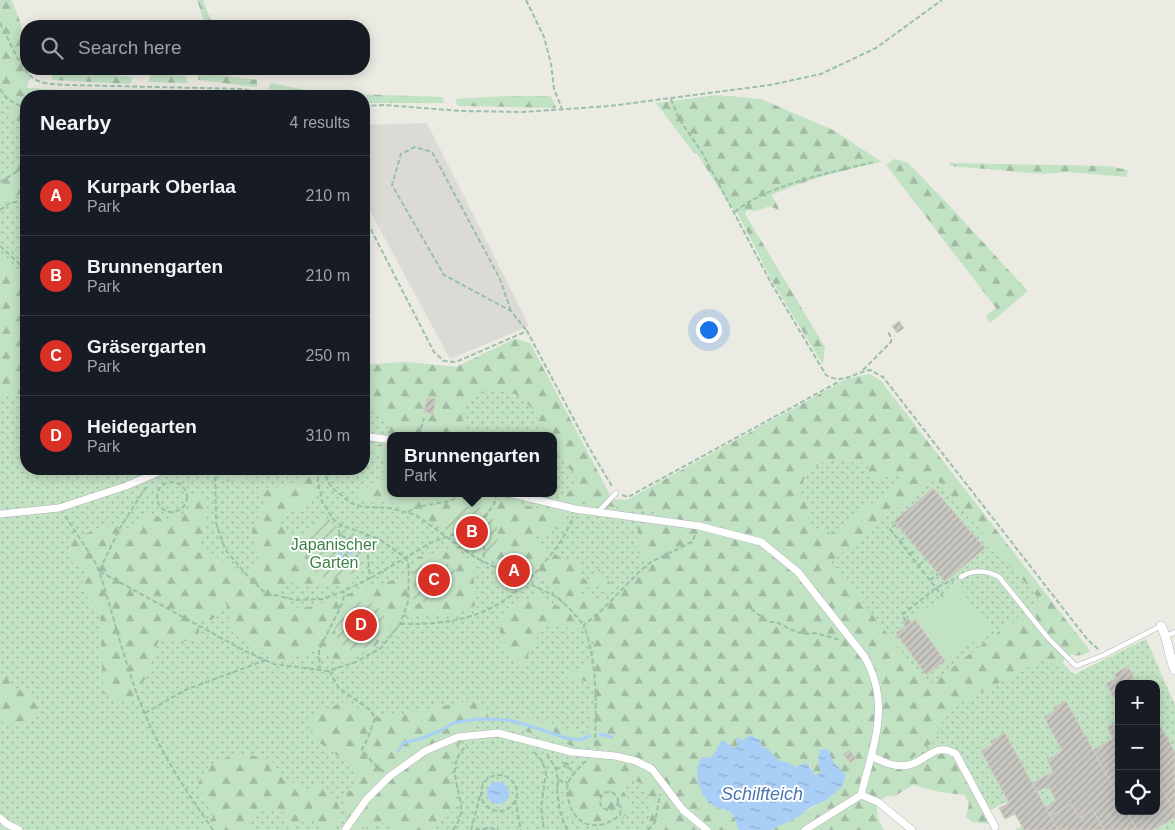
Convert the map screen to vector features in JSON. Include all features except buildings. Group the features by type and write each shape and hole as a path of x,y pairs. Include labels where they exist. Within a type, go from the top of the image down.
{"street":[{"path":"370,437 387,439"},
{"path":"0,514 59,508 126,486 150,475"},
{"path":"526,497 598,512 699,526 761,542 798,572 870,666 879,696 878,731 861,794 805,830"},
{"path":"1160,626 1171,634 1169,656 1175,670"},
{"path":"346,830 366,800 390,776 424,751 458,738 498,733 572,752 636,760 652,769 683,810 707,830"},
{"path":"871,756 889,765 910,765 942,749 950,750 956,754 995,827"},
{"path":"861,794 878,802 912,830"},
{"path":"0,818 19,830"}],"lane":[{"path":"598,512 616,493"},
{"path":"961,577 980,570 991,572 998,577 1048,638 1076,666 1104,655 1160,626"}],"path":[{"path":"526,0 544,37 551,64 554,89 562,110"},
{"path":"370,106 384,105 461,111 522,112 562,110 671,99 770,85 821,74 876,48 942,0"},
{"path":"0,23 20,62"},
{"path":"30,75 45,83 68,85 248,90"},
{"path":"0,89 7,99 20,106"},
{"path":"671,99 679,119 703,154 770,281 819,364 826,375 834,380 842,380"},
{"path":"511,311 444,275 392,185 401,154 415,147 432,152 500,279 511,311 527,331 587,444 616,493 628,497 842,380 870,370 883,377 1087,639 1104,655"},
{"path":"735,212 742,205 799,181 874,162"},
{"path":"0,182 20,170"},
{"path":"0,210 10,203 20,201"},
{"path":"370,228 434,352 444,361 456,362 527,331"},
{"path":"0,246 20,264"},
{"path":"861,372 891,342 888,332"},
{"path":"420,432 424,418"},
{"path":"216,475 216,524 225,549 265,593 296,600 322,599 370,578 432,542 458,533 478,538 483,544 485,551 482,561"},
{"path":"98,571 219,637 274,664 328,671 356,662 381,648 400,624 408,602 409,567 406,558 379,539 342,525 333,519 322,501 319,475"},
{"path":"325,475 330,487 351,503 363,507 390,508 416,515 482,561 557,597 568,607 584,625 594,661 596,689 595,754 575,773 568,783 568,799 573,813 583,825 593,827 601,827 620,815 621,808 616,795 610,792 604,794 600,799 600,805 607,810 615,808 618,804"},
{"path":"172,482 182,485 187,494 182,508 173,511 163,508 158,500 158,494 163,485 172,482"},
{"path":"98,571 120,528 146,487"},
{"path":"408,512 416,507 450,501 457,497"},
{"path":"472,536 494,504 496,497"},
{"path":"59,508 94,560 133,681 152,730 175,775 213,830"},
{"path":"400,624 444,623 480,614 508,598 527,584 564,537 575,508"},
{"path":"896,524 890,529 943,597"},
{"path":"339,535 358,544 357,557 351,562 345,555 340,543 336,541 342,525"},
{"path":"584,625 602,610 640,570 651,562 692,542 699,526"},
{"path":"366,534 370,578"},
{"path":"900,542 906,536"},
{"path":"910,554 917,549"},
{"path":"919,565 926,560"},
{"path":"930,580 938,574"},
{"path":"906,621 902,615 936,588 961,577"},
{"path":"320,670 319,650 343,602 344,591"},
{"path":"751,609 767,621 778,622 796,632 816,633 835,637 843,641"},
{"path":"145,713 185,690 267,660"},
{"path":"328,671 339,688 370,710 375,718 362,749 372,762 390,776"},
{"path":"453,830 460,822 462,803 454,775 459,753 477,735"},
{"path":"538,742 556,769 560,812 567,830"},
{"path":"533,750 542,761 546,770 541,808 544,830"},
{"path":"556,769 566,766 575,773"},
{"path":"471,830 484,783 499,775 505,776 514,784 521,830"},
{"path":"648,830 655,822 660,799 659,779"},
{"path":"558,780 568,783"},
{"path":"481,794 485,805 495,811 507,809 515,800"},
{"path":"475,830 490,828 498,830"}],"shaded area":[{"path":"427,123 529,326 450,359 370,211 370,125"}],"green space":[{"path":"0,0 11,0 20,22 20,75 31,75 27,88 57,90 20,90 20,125 10,111 9,95 0,82 0,52 5,51 0,42"},
{"path":"197,0 203,0 211,20 204,20"},
{"path":"0,31 27,88 57,90 20,90 20,475 370,475 370,365 405,362 456,367 515,339 530,343 609,493 610,499 628,500 847,379 869,374 880,380 1090,651 1081,655 1071,654 1062,662 1071,672 1075,674 1146,639 1175,705 1175,830 1015,830 1022,826 1015,814 1005,819 999,808 1007,804 1005,802 989,811 951,748 947,756 878,802 771,830 826,800 810,765 720,809 731,814 739,830 0,830","holes":["499,782 506,785 509,792 505,802 498,804 489,785"]},
{"path":"51,75 133,77 130,84 53,80"},
{"path":"151,75 168,75 185,76 188,83 148,82"},
{"path":"198,75 220,75 257,80 257,87 199,80"},
{"path":"271,83 307,90 272,90 268,89"},
{"path":"370,95 442,97 444,103 370,103"},
{"path":"717,95 761,99 833,130 882,162 812,180 772,195 780,211 770,206 757,211 747,210 745,214 825,347 823,365 772,281 738,214 730,205 697,154 693,152 656,103"},
{"path":"551,96 556,108 458,106 455,99"},
{"path":"894,159 907,162 1028,291 990,323 986,316 996,308 886,165"},
{"path":"20,160 20,194 0,207 0,186 8,168"},
{"path":"949,163 1108,166 1128,170 1126,177 1067,172 1043,174 950,166"},
{"path":"0,256 20,281 20,395 18,393 0,397"},
{"path":"515,339 530,343 609,493 610,499 627,500 847,379 869,374 880,380 1090,651 1080,655 1071,654 1062,662 1064,665 1060,668 1053,665 1047,657 948,710 935,740 900,768 905,773 928,759 943,753 953,757 990,824 972,822 966,817 969,804 965,795 940,792 913,785 895,796 879,795 877,813 884,830 771,830 797,817 837,791 841,769 820,750 818,759 821,768 819,774 813,773 810,765 803,764 795,767 764,749 760,740 750,735 745,740 738,738 736,740 738,746 735,748 732,748 727,743 718,745 715,753 710,758 706,757 697,766 698,779 705,796 718,808 731,814 736,820 739,830 649,830 651,808 644,785 632,779 622,788 628,799 629,812 619,822 605,830 574,821 564,803 562,784 578,766 595,754 599,748 576,747 509,726 527,717 586,736 597,684 563,676 596,662 591,629 543,626 523,665 504,652 500,631 501,621 513,607 537,596 560,607 565,599 555,585 493,558 488,540 439,526 391,502 366,502 355,496 380,478 385,466 375,447 382,443 387,434 387,497 502,497 517,504 555,511 578,479 557,455 557,432 537,432 540,424 533,409 514,393 491,389 471,394 462,415 466,432 388,432 390,429 374,409 370,409 370,365 405,362 456,367","holes":["830,459 867,464 872,480 912,473 831,534 825,530 816,530 808,517 811,511 809,502 804,493 800,495 803,481 809,472","935,477 1040,600 928,686 831,562","572,503 657,511 653,521 638,526 637,552 648,559 648,567 610,602 578,593 581,588 597,586 608,593 616,590 599,569 595,576 586,580 578,573 580,562 567,560 533,544 533,535 555,530 563,523"]},
{"path":"227,475 263,475 227,481"},
{"path":"302,475 315,475 316,492 304,507 284,514 278,523 302,542 315,572 329,580 358,572 354,582 332,587 291,582 278,588 291,608 310,607 414,574 413,605 442,594 448,564 413,566 418,557 451,550 473,561 475,606 451,614 400,617 373,649 344,663 311,649 295,658 274,660 233,633 226,602 212,620 199,620 199,641 158,641 148,675 129,701 118,702 103,693 100,615 80,586 92,570 72,563 70,539 103,527 131,528 149,513 170,521 187,511 196,495 207,502 207,526 199,542 239,576 259,565 252,528 264,507 261,492 295,482","holes":["366,601 378,606 386,619 382,631 371,643 351,604"]},
{"path":"474,505 484,510 493,518 497,529 496,543 489,559 462,544 445,531 456,514"},
{"name":"Japanischer Garten","path":"329,519 337,528 355,533 363,548 363,554 358,572 329,580 315,572 302,542 315,523"},
{"path":"448,564 455,569 457,575 449,587 433,598 413,605 413,566"},
{"path":"958,585 991,630 946,662 915,619 917,618 916,616"},
{"path":"366,601 378,606 386,619 380,633 373,642 364,648 351,649 343,645 337,638 335,627 347,608 353,604"},
{"path":"0,674 5,674 15,690 31,689 38,710 30,723 3,724 0,709"},
{"path":"479,699 489,716 468,728 453,756 450,775 454,797 453,814 426,830 397,830 391,825 381,823 355,830 343,801 344,790 356,792 357,770 313,738 308,716 344,702 381,718"},
{"path":"237,752 271,760 281,777 311,792 317,785 333,793 341,811 333,830 328,830 315,819 292,825 280,809 259,808 246,823 249,830 202,830 213,817 198,783 207,768"}],"water":[{"path":"346,541 351,547 353,554 350,555 346,547 342,548 342,563 336,570 330,564 334,559 340,557 338,547 342,542"},
{"name":"Schilfteich","path":"750,735 760,740 761,746 768,749 778,760 795,767 807,763 815,775 821,771 818,759 820,750 828,749 833,762 846,775 842,787 826,800 809,808 798,817 771,830 739,830 730,812 713,806 708,802 699,786 697,773 702,757 710,758 721,741 734,748 738,746 736,738 743,740"},
{"path":"494,782 502,782 509,789 509,797 502,804 494,804 487,797 487,789"}],"waterway":[{"path":"399,750 403,743 420,739 453,723 478,719 508,720 566,738 580,740 590,736"},
{"path":"600,734 612,737"}],"place":[{"name":"Brunnengarten","path":"472,532"},
{"name":"Kurpark Oberlaa","path":"514,571"},
{"name":"Gräsergarten","path":"434,580"},
{"name":"Heidegarten","path":"361,625"}]}
